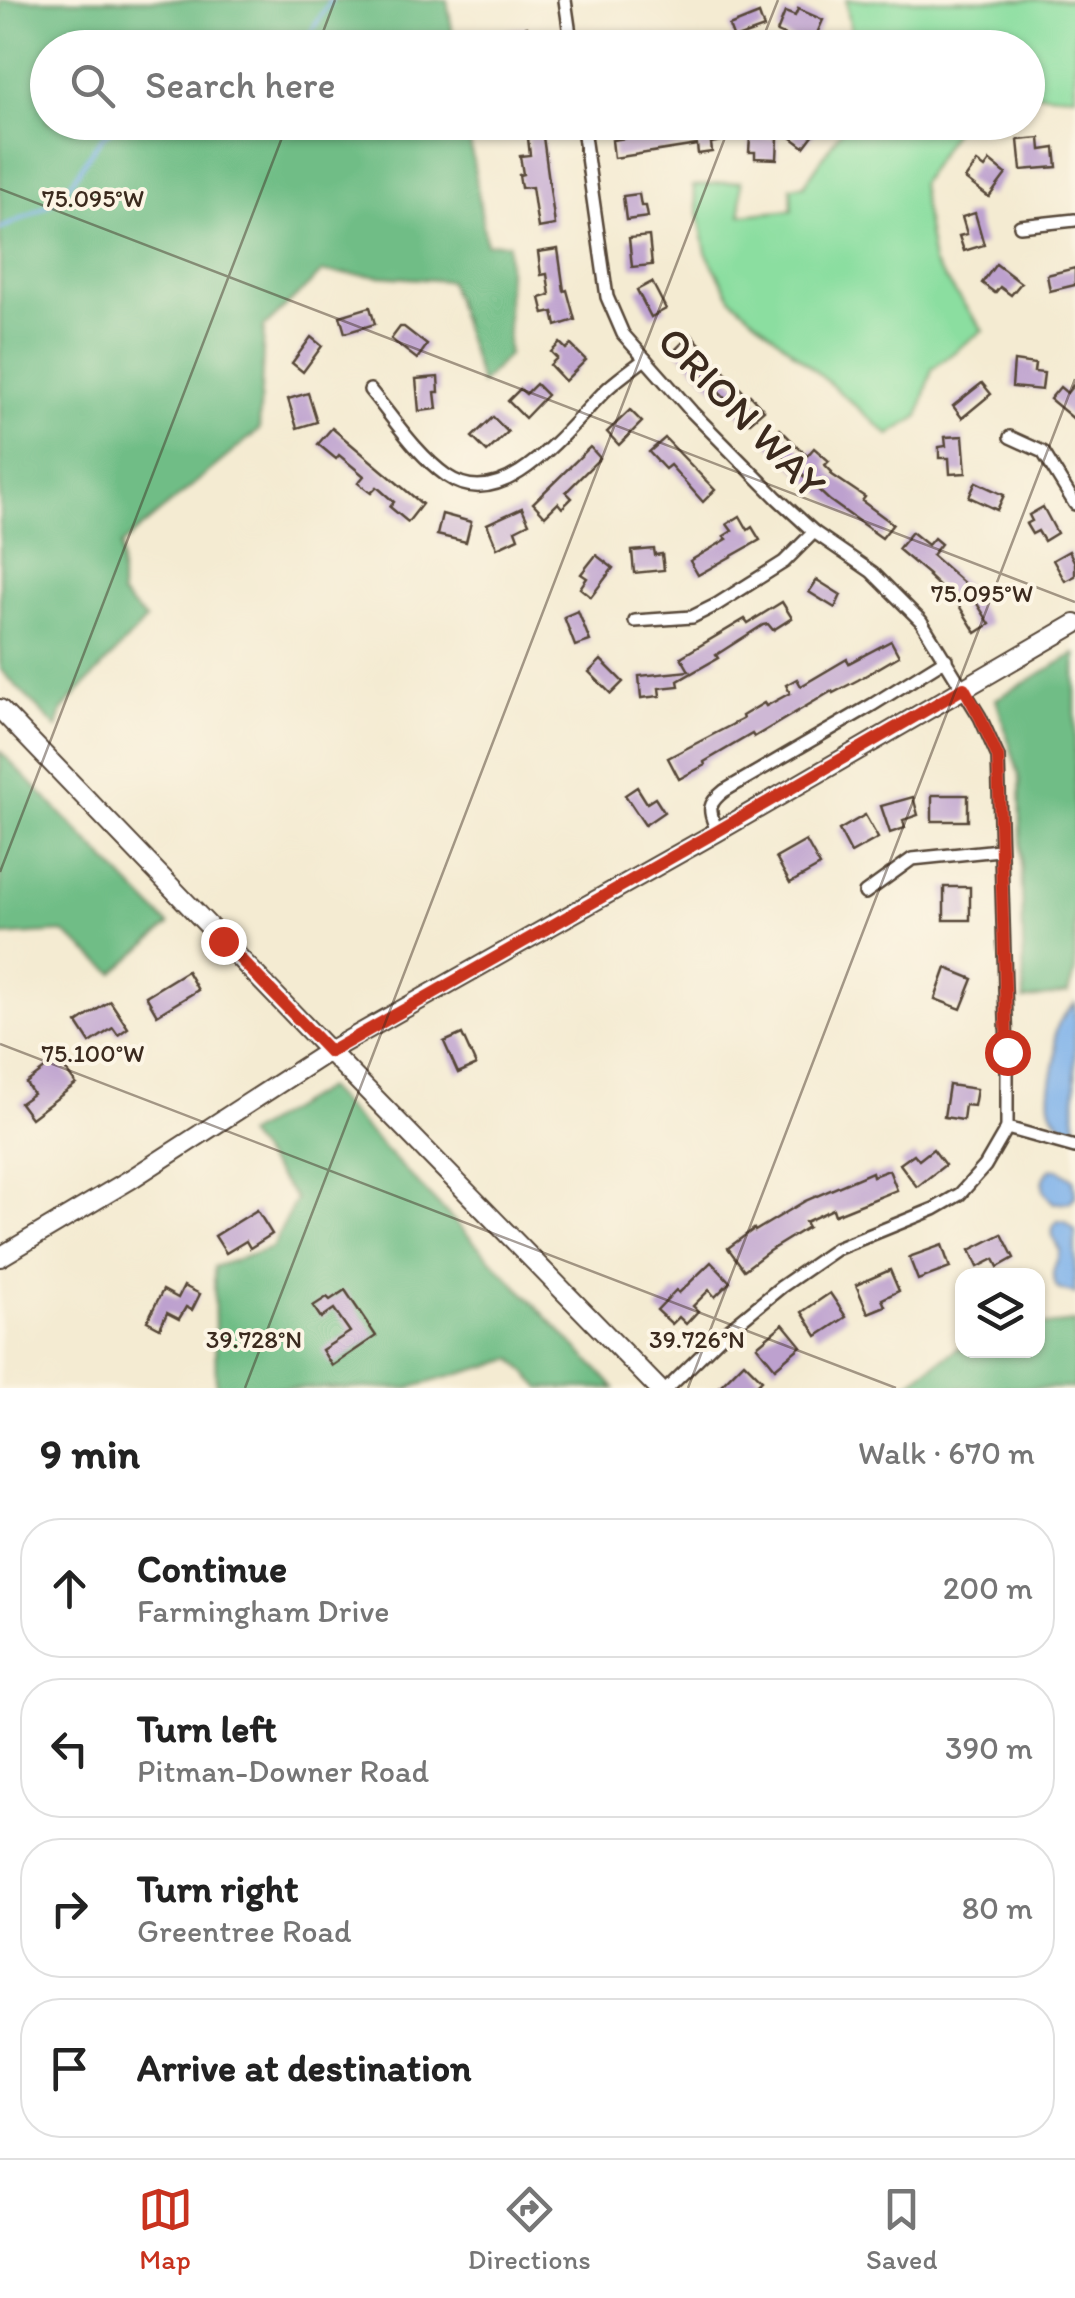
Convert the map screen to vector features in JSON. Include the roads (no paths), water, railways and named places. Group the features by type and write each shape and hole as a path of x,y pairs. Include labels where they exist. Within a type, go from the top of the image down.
{"street":[{"path":"565,0 569,30"},
{"name":"ORION WAY","path":"585,140 608,297 623,334 704,424 814,532 872,572 921,621 964,688 998,757 1007,1128"},
{"path":"1020,226 1075,220"},
{"path":"370,390 429,462 451,479 496,485 529,466 610,386 644,359"},
{"path":"1010,437 1043,452 1075,504"},
{"path":"634,620 692,617 784,562 814,532"},
{"path":"0,1257 330,1052 1075,624"},
{"path":"716,832 709,809 724,791 946,659"},
{"path":"0,709 658,1388"},
{"path":"866,893 912,859 999,850"},
{"path":"668,1388 765,1300 836,1249 934,1209 960,1194 986,1166 1007,1128 1075,1147"}],"water":[{"path":"1075,1003 1075,1130 1056,1118 1050,1102 1056,1032"},
{"path":"1051,1169 1073,1179 1075,1196 1070,1202 1054,1203 1046,1195 1043,1182"},
{"path":"1058,1221 1075,1230 1075,1294 1058,1289 1053,1278 1060,1251 1052,1232"}],"waterway":[{"path":"312,30 331,0"},
{"path":"0,229 60,195 101,140"}]}
